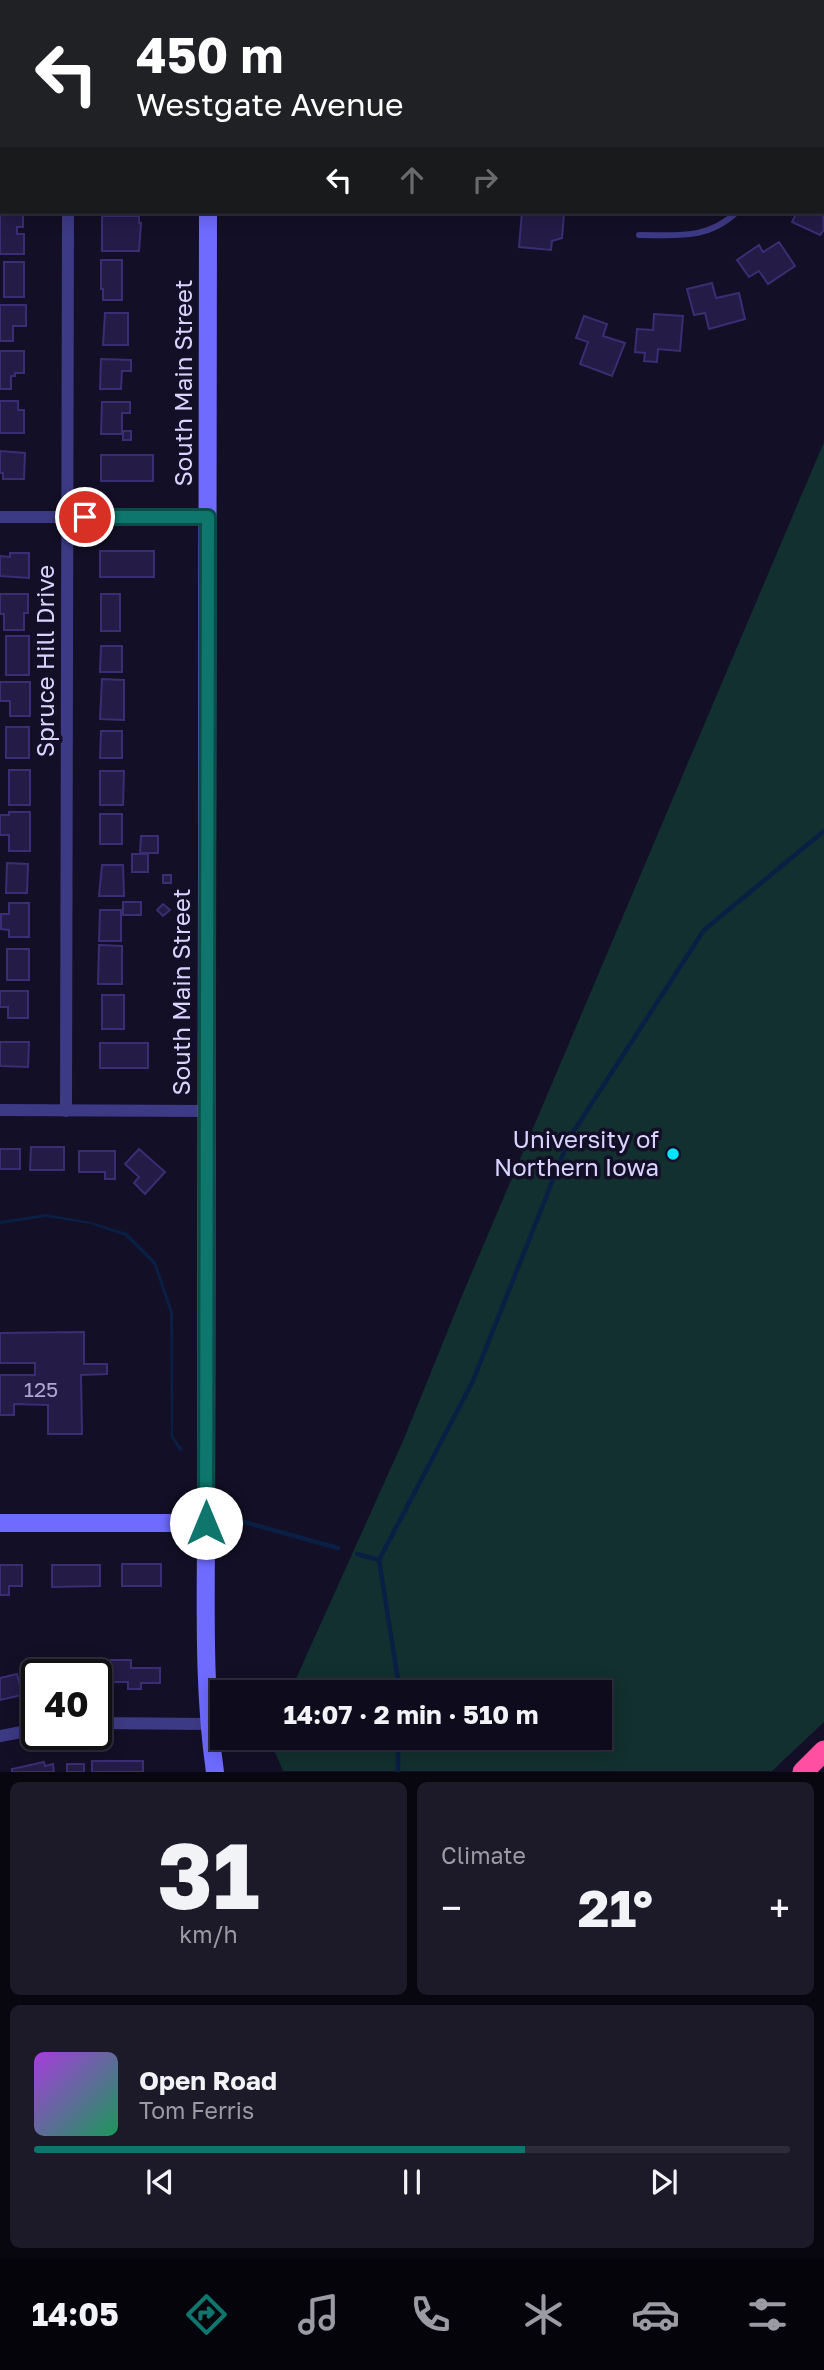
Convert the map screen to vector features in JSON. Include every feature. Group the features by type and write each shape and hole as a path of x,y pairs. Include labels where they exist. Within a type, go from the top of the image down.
{"highway":[{"path":"803,1772 824,1751"}],"street":[{"name":"Spruce Hill Drive","path":"66,1111 68,214"},
{"name":"South Main Street","path":"208,214 206,1523 208,1724 215,1772"},
{"path":"0,517 208,517"},
{"path":"0,1110 206,1111"},
{"path":"0,1523 206,1523"},
{"path":"112,1723 208,1724"},
{"path":"0,1736 21,1732"}],"lane":[{"path":"639,235 696,235 735,214"}],"green space":[{"name":"University of Northern Iowa","path":"824,442 824,1722 772,1771 283,1771 274,1750 612,1750 612,1680 295,1680 403,1441"}],"water":[{"path":"46,1214 91,1222 127,1233 156,1262 173,1312 173,1436 183,1450 180,1452 171,1437 170,1313 154,1265 125,1236 90,1224 46,1217 0,1224 0,1221"}],"building":[{"path":"522,214 564,214 562,238 552,241 551,250 519,247"},
{"path":"796,214 823,214 824,230 820,235 792,222"},
{"path":"0,215 23,215 23,227 17,227 17,234 24,234 24,254 0,254"},
{"path":"102,216 139,216 139,251 102,251"},
{"path":"779,242 795,266 768,284 759,271 749,277 737,260 759,245 763,252"},
{"path":"101,260 122,260 122,300 103,300"},
{"path":"4,262 24,262 24,297 4,297"},
{"path":"712,283 716,298 739,293 745,319 709,329 705,313 694,315 687,289"},
{"path":"0,305 26,305 26,326 13,326 13,341 0,341"},
{"path":"105,313 128,313 128,345 103,345"},
{"path":"654,314 683,316 680,351 658,349 657,362 644,361 645,353 635,352 637,329 653,330"},
{"path":"584,316 607,324 603,336 625,343 612,376 580,364 588,342 576,338"},
{"path":"0,351 24,351 24,373 11,376 11,389 0,389"},
{"path":"101,359 131,360 131,371 122,371 121,389 100,389"},
{"path":"0,401 18,401 18,410 24,410 24,433 0,433"},
{"path":"102,402 130,402 130,413 122,413 122,434 101,434"},
{"path":"123,431 131,431 131,440 123,440"},
{"path":"0,451 25,453 24,479 3,479 3,473 0,473"},
{"path":"101,455 153,455 153,481 101,481"},
{"path":"100,551 154,551 154,577 100,577"},
{"path":"10,553 29,553 29,578 0,576 0,556 10,557"},
{"path":"0,594 28,594 24,630 4,630 4,614 0,614"},
{"path":"101,594 120,594 120,631 101,631"},
{"path":"6,636 29,636 29,675 6,675"},
{"path":"101,646 122,646 122,672 100,672"},
{"path":"102,679 124,680 124,720 100,719"},
{"path":"0,682 30,682 30,716 10,716 10,701 0,701"},
{"path":"6,727 29,727 29,758 6,758"},
{"path":"101,731 122,731 122,758 100,758"},
{"path":"9,770 30,770 30,805 9,805"},
{"path":"100,771 124,771 123,805 100,805"},
{"path":"9,812 30,812 30,851 9,851 9,835 0,835 0,815 9,815"},
{"path":"100,814 122,814 122,844 100,844"},
{"path":"141,836 158,836 158,853 140,853"},
{"path":"132,854 148,854 148,872 132,872"},
{"path":"7,863 28,864 27,893 6,893"},
{"path":"102,865 123,865 124,896 99,896"},
{"path":"163,875 171,875 171,883 163,883"},
{"path":"123,902 141,902 141,915 123,915"},
{"path":"9,903 29,903 29,937 9,937 9,930 1,929 1,914 9,914"},
{"path":"163,904 170,910 163,916 157,910"},
{"path":"100,910 121,910 121,941 99,941"},
{"path":"99,945 122,946 122,984 98,984"},
{"path":"7,949 29,949 29,980 7,980"},
{"path":"0,991 28,991 28,1018 8,1018 8,1007 0,1007"},
{"path":"102,995 124,995 124,1029 102,1029"},
{"path":"0,1042 29,1042 28,1067 0,1066"},
{"path":"100,1043 148,1043 148,1068 100,1068"},
{"path":"31,1147 64,1147 64,1170 30,1170"},
{"path":"0,1149 20,1149 20,1169 0,1169"},
{"path":"139,1149 165,1172 145,1194 134,1183 139,1177 125,1164"},
{"path":"79,1151 115,1151 115,1179 105,1179 105,1172 79,1172"},
{"path":"84,1332 84,1364 107,1364 107,1374 81,1375 82,1434 48,1434 48,1405 14,1404 14,1415 0,1415 0,1375 35,1375 35,1363 0,1363 0,1333"},
{"path":"122,1564 161,1564 161,1586 122,1586"},
{"path":"0,1565 22,1565 22,1586 9,1586 9,1595 0,1595"},
{"path":"52,1565 100,1565 100,1586 52,1587"},
{"path":"112,1660 131,1660 131,1668 160,1668 160,1683 141,1683 141,1689 128,1689 128,1682 112,1682"},
{"path":"17,1674 21,1695 0,1700 0,1678"},
{"path":"92,1761 143,1761 143,1772 92,1772"},
{"path":"44,1762 45,1766 53,1764 54,1772 12,1772 12,1769"},
{"path":"67,1764 84,1764 84,1772 67,1772"}],"waterway":[{"path":"398,1680 379,1560 472,1383 570,1137 704,930 824,831"},
{"path":"226,1517 338,1548"},
{"path":"357,1554 379,1560"},
{"path":"398,1750 398,1772"}],"place":[{"name":"University of Northern Iowa","path":"673,1154"}],"route":[{"path":"85,517 208,517 206,1523"}]}
